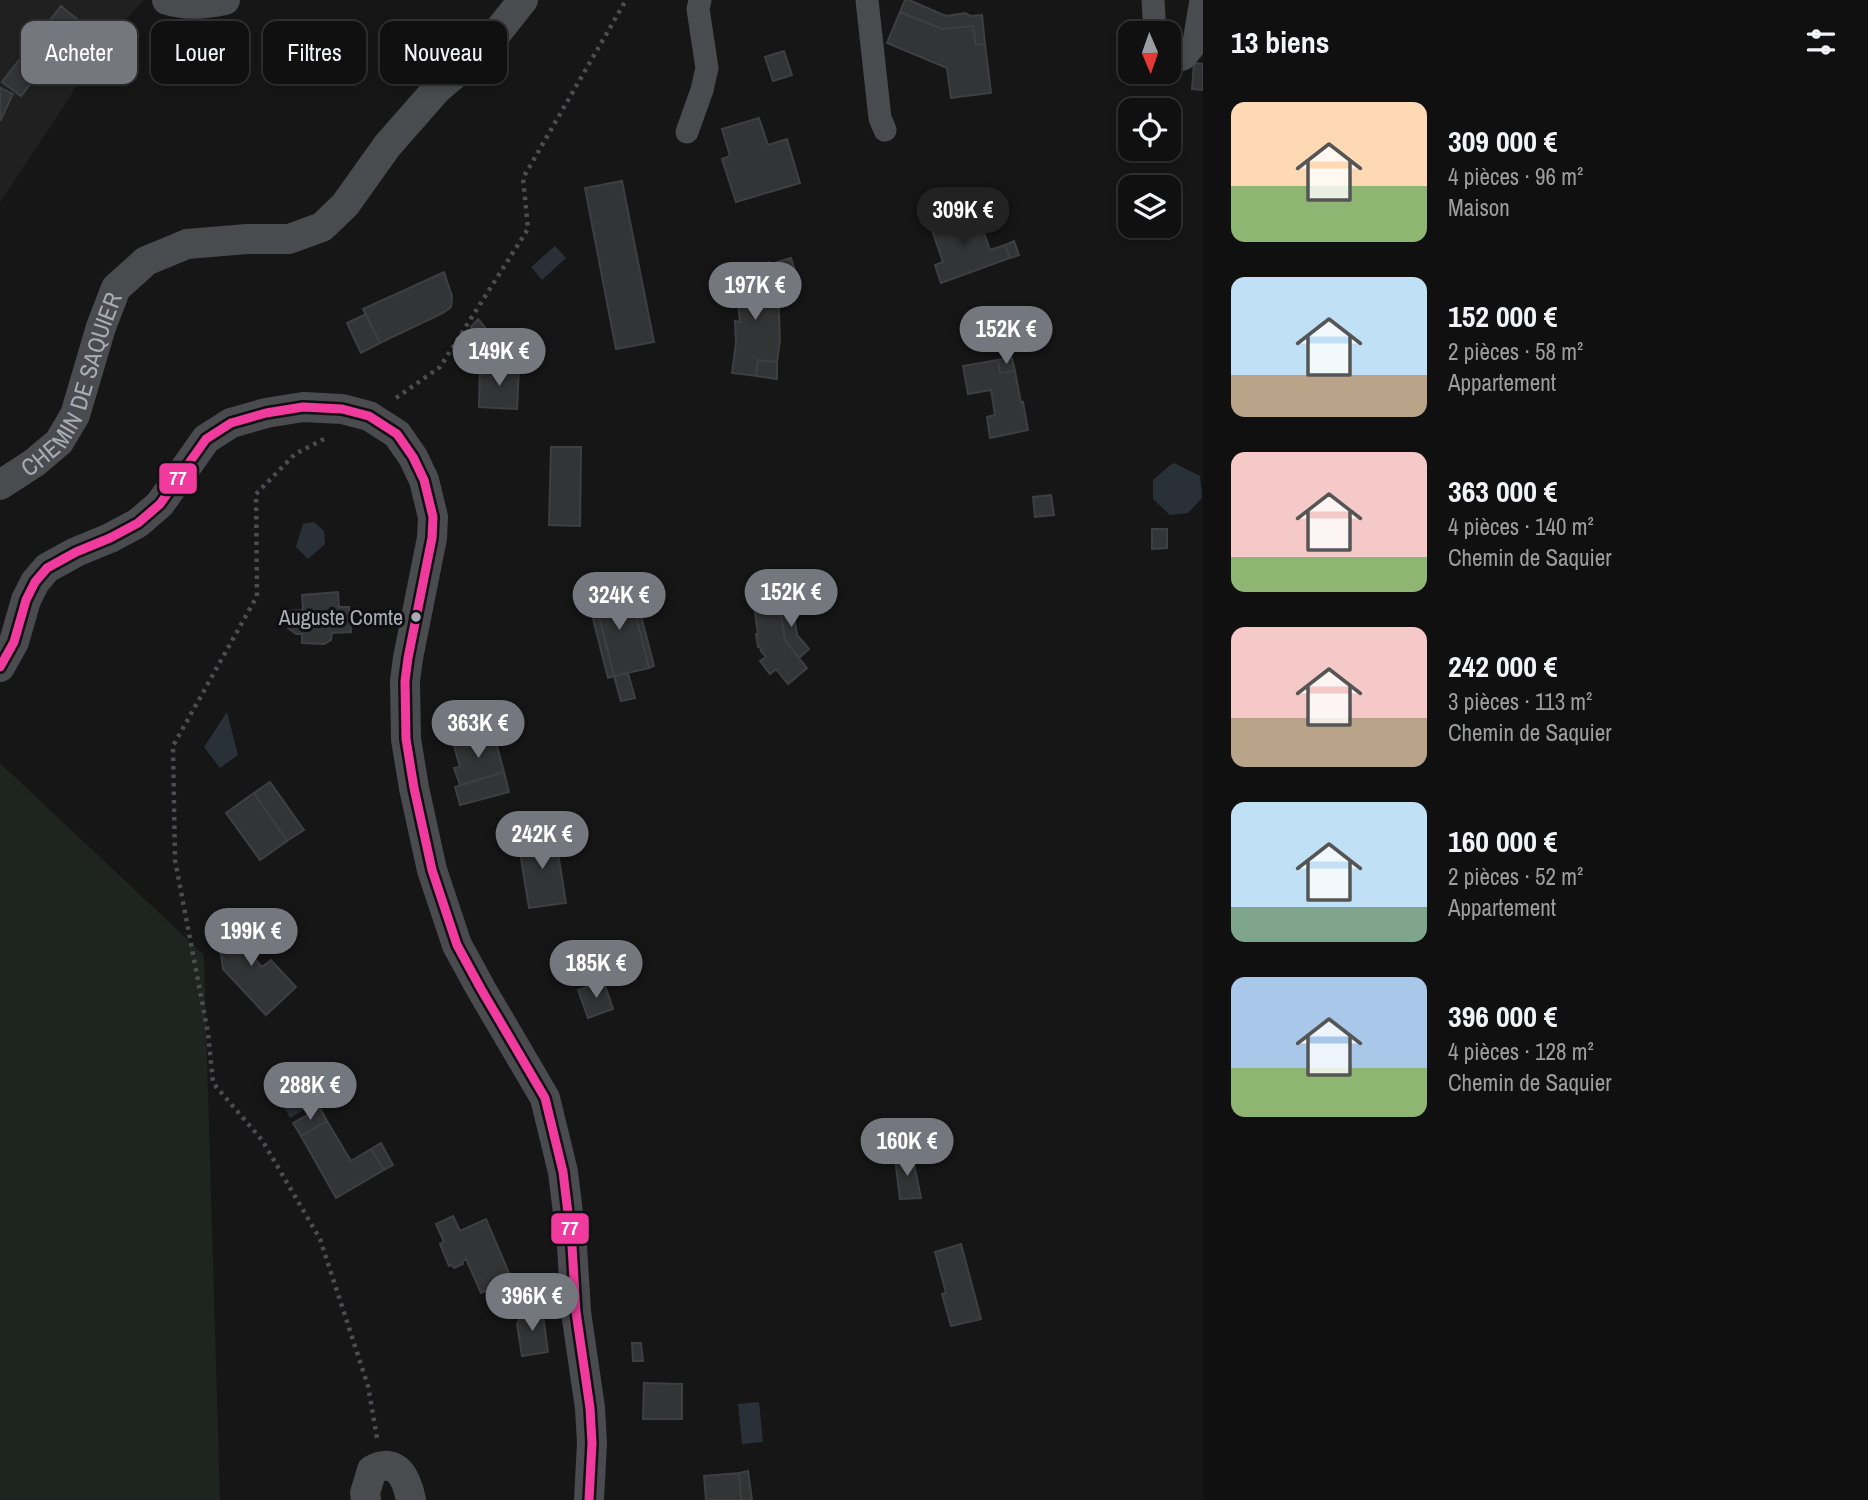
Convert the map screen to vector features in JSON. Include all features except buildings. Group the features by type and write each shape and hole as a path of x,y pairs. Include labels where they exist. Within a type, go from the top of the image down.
{"street":[{"path":"167,0 181,4 225,0"},
{"name":"CHEMIN DE SAQUIER","path":"0,485 34,463 59,442 75,415 101,327 116,288 146,261 187,244 289,239 322,227 345,205 387,146 428,99 484,49 523,0"},
{"path":"687,132 702,90 706,68 698,9 700,0"},
{"path":"867,0 880,118 885,130"},
{"path":"1153,0 1154,21"},
{"path":"1181,60 1193,48 1201,0"},
{"path":"0,667 14,642 26,600 35,582 47,568 138,523 160,504 206,439 231,424 266,413 303,407 342,409 369,416 397,434 413,457 424,480 433,517 432,538 405,681 406,739 414,788 432,870 457,945 545,1098 563,1172 572,1246 576,1312 590,1408 592,1443 589,1500"},
{"path":"366,1500 365,1493 372,1470 381,1465 399,1471 407,1483 411,1500"}],"path":[{"path":"381,1465 368,1386 320,1239 262,1140 213,1083 208,1032 175,860 173,746 257,596 256,494 295,453 369,416 440,367 528,229 523,178 626,0"}],"shaded area":[{"path":"0,0 144,0 125,21 21,21 21,84 78,84 0,203"},
{"path":"555,246 566,258 542,280 531,267"},
{"path":"1174,463 1200,476 1202,498 1188,513 1170,515 1153,499 1153,480"},
{"path":"314,522 324,531 325,544 308,559 296,547 303,524"},
{"path":"227,712 238,755 220,768 204,747"},
{"path":"0,763 204,955 220,1500 0,1500"},
{"path":"314,1083 323,1099 290,1118 281,1102"},
{"path":"759,1402 763,1442 742,1444 738,1404"}],"transit line":[{"name":"77","path":"0,667 14,642 26,600 35,582 47,568 138,523 160,504 206,439 231,423 266,413 303,407 342,409 369,416 397,434 413,457 424,480 433,517 432,538 405,681 406,739 414,788 432,870 457,945 545,1098 563,1172 572,1246 576,1312 590,1408 592,1443 589,1500"}],"place":[{"name":"Auguste Comte","path":"416,617"}]}
